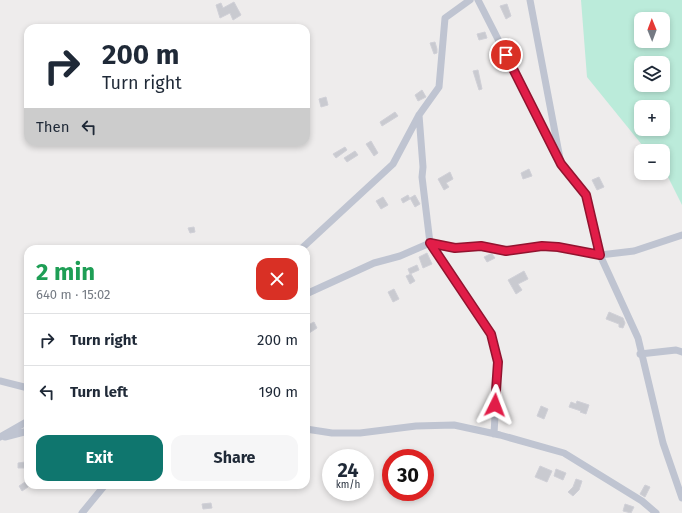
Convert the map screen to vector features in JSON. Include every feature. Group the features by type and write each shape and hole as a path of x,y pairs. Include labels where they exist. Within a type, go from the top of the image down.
{"street":[{"path":"305,245 393,164 419,115 439,88 445,18 470,0"},
{"path":"478,0 561,164 586,195 600,255 638,338 640,354 664,443 682,498"},
{"path":"530,0 561,164"},
{"path":"419,115 423,167 422,177 430,243 491,334 498,362 494,434"},
{"path":"310,292 374,263 400,256 430,243 455,248 481,246 506,251 542,246 558,247 600,255 634,251 682,235"},
{"path":"640,354 676,350 682,352"},
{"path":"0,381 24,387"},
{"path":"0,437 24,423"},
{"path":"310,430 332,433 360,433 416,426 454,425 494,434 564,454 642,501 656,513"},
{"path":"0,437 24,432"},
{"path":"82,513 102,489"}],"green space":[{"path":"581,0 682,0 682,205 670,180 670,144 641,144 635,136 670,136 670,100 634,100 634,135 587,77"}],"building":[{"path":"234,2 241,15 233,20 230,13 220,18 216,5 221,3 223,8"},
{"path":"507,4 511,16 506,19 500,6"},
{"path":"485,32 487,38 479,40 477,34"},
{"path":"435,42 437,53 434,54 430,43"},
{"path":"478,70 482,89 479,90 473,71"},
{"path":"422,90 426,97 418,101 415,95"},
{"path":"326,97 328,105 321,107 319,99"},
{"path":"395,112 398,116 382,126 380,122"},
{"path":"371,141 378,153 374,156 366,144"},
{"path":"345,147 347,150 336,158 333,154"},
{"path":"355,151 358,155 347,162 344,158"},
{"path":"529,169 532,176 523,179 521,173"},
{"path":"450,172 453,179 446,183 449,187 444,190 438,179"},
{"path":"599,177 604,187 597,190 592,180"},
{"path":"408,195 410,199 403,203 401,199"},
{"path":"415,195 420,204 415,207 410,198"},
{"path":"383,197 388,205 381,209 376,201"},
{"path":"194,227 195,232 190,233 188,228"},
{"path":"427,253 432,264 423,268 419,257"},
{"path":"492,254 495,258 487,262 484,257"},
{"path":"417,265 419,270 410,274 408,269"},
{"path":"524,271 528,279 518,284 522,290 516,294 508,280"},
{"path":"411,274 415,281 410,284 406,276"},
{"path":"394,289 399,299 393,302 388,292"},
{"path":"609,312 623,318 625,323 623,328 619,327 619,324 606,319"},
{"path":"314,322 317,328 310,332 310,324"},
{"path":"577,401 589,405 586,414 569,407 571,402 576,404"},
{"path":"541,406 548,409 544,419 537,416"},
{"path":"24,462 24,468 18,468 18,463"},
{"path":"540,466 552,471 547,482 535,477"},
{"path":"556,469 566,473 563,480 554,476"},
{"path":"576,479 582,481 579,490 573,496 568,492 573,487"},
{"path":"24,483 25,489 22,491 19,486"},
{"path":"645,485 650,487 645,497 640,494"},
{"path":"211,503 212,508 203,509 202,504"},
{"path":"625,504 634,507 631,513 623,511"}],"route":[{"path":"495,405 498,362 491,334 430,243 455,248 481,246 506,251 527,247 558,247 600,255 586,195 561,164 506,55"}]}
